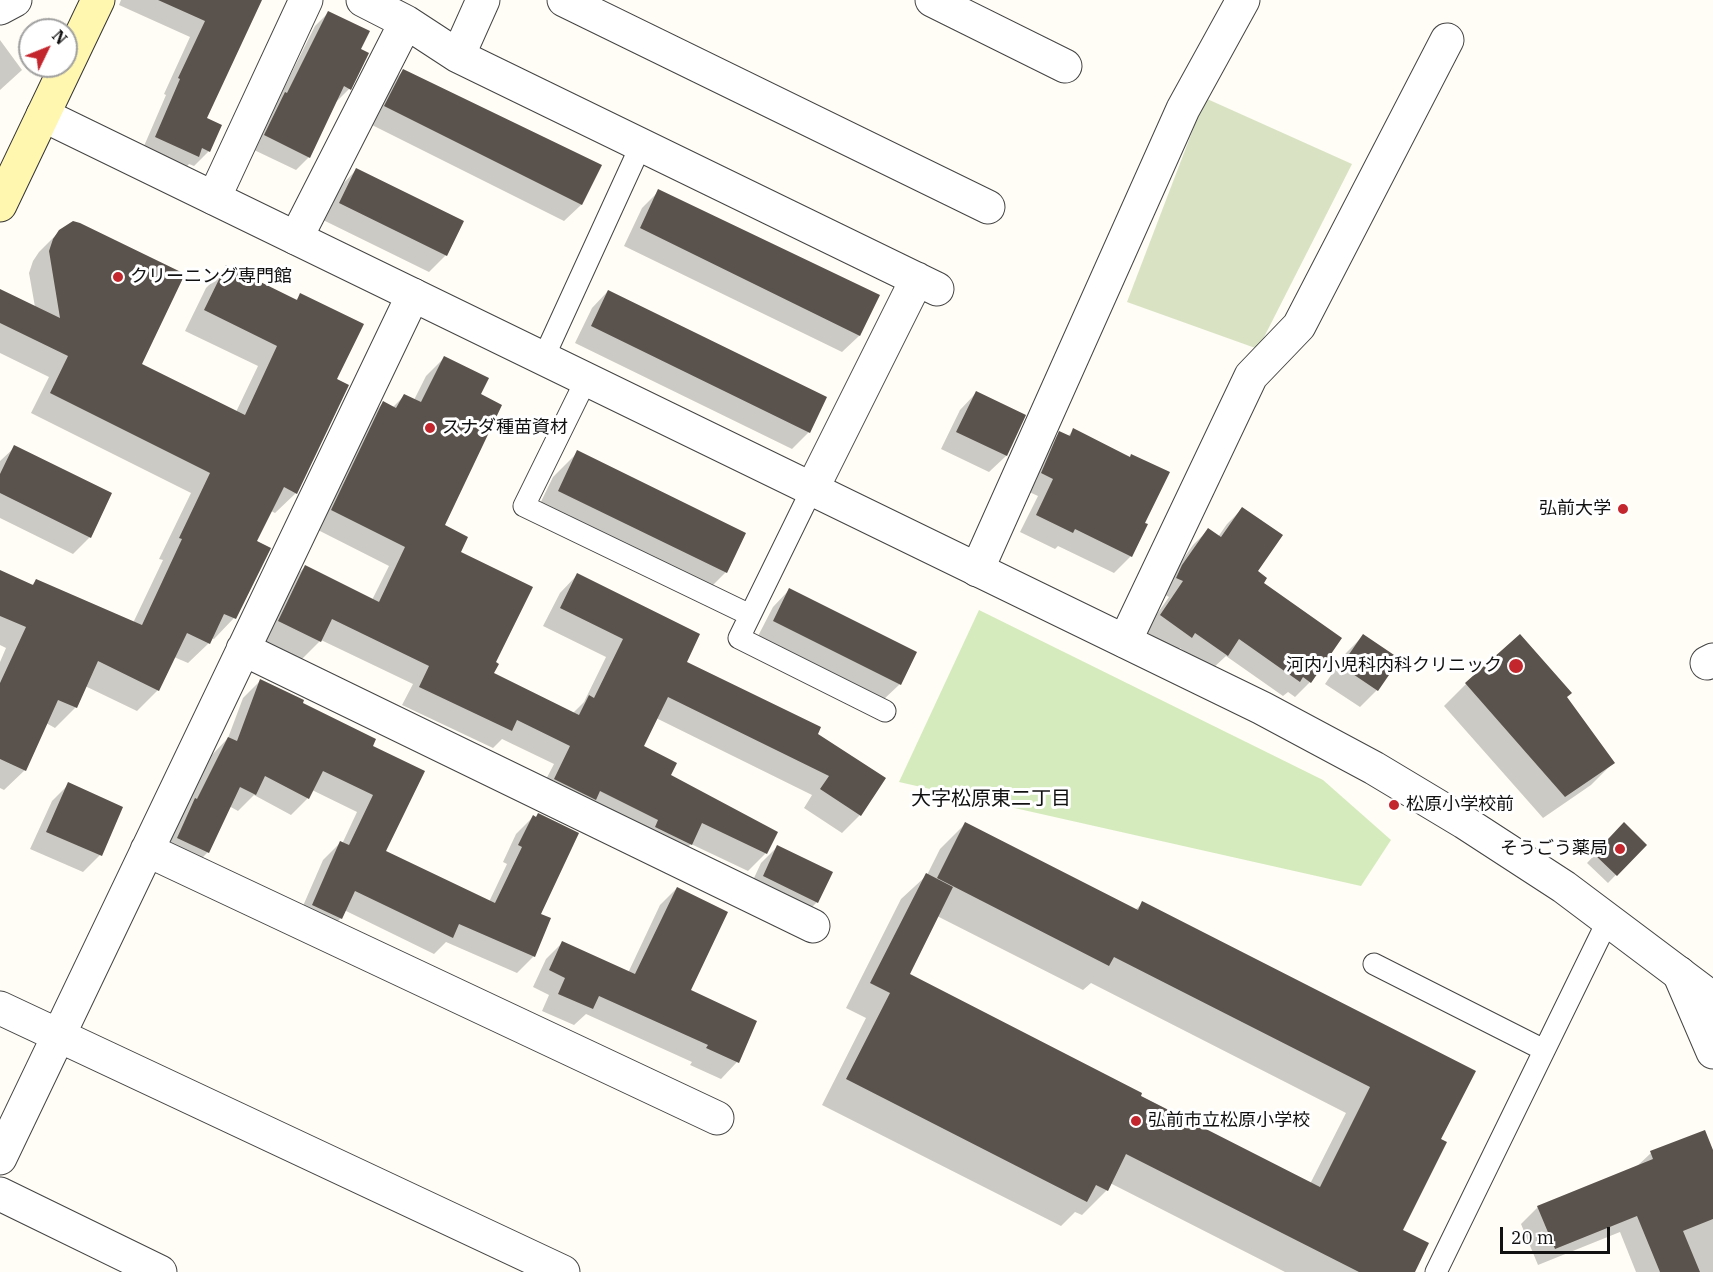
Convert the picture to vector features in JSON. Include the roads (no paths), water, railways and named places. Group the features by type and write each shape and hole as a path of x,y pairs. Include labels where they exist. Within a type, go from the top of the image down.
{"main road":[{"path":"0,205 98,0"}],"street":[{"path":"0,8 15,0"},
{"path":"214,198 306,0"},
{"path":"363,0 406,22 458,56 927,284 812,489"},
{"path":"458,56 483,0"},
{"path":"564,0 988,207"},
{"path":"932,0 1065,66"},
{"path":"977,570 1183,109 1243,0"},
{"path":"296,238 406,22"},
{"path":"1125,641 1251,376 1299,326 1447,40"},
{"path":"43,115 1262,708 1374,768 1464,822 1564,887 1713,999"},
{"path":"0,1158 413,295"},
{"path":"243,650 813,926"},
{"path":"147,850 717,1118"},
{"path":"1679,973 1713,1052"},
{"path":"0,1008 563,1272"},
{"path":"0,1194 160,1272"}],"lane":[{"path":"543,359 641,145"},
{"path":"586,380 524,506 750,615"},
{"path":"812,489 738,638 885,711"},
{"path":"1436,1272 1608,920"},
{"path":"1374,964 1544,1050"}],"place":[{"name":"クリーニング専門館","path":"118,277"},
{"name":"スナダ種苗資材","path":"430,428"},
{"name":"弘前大学","path":"1623,509"},
{"name":"河内小児科内科クリニック","path":"1516,666"},
{"name":"松原小学校前","path":"1394,805"},
{"name":"そうごう薬局","path":"1620,849"},
{"name":"弘前市立松原小学校","path":"1136,1121"}],"district":[{"name":"大字松原東二丁目","path":"991,799"}]}
